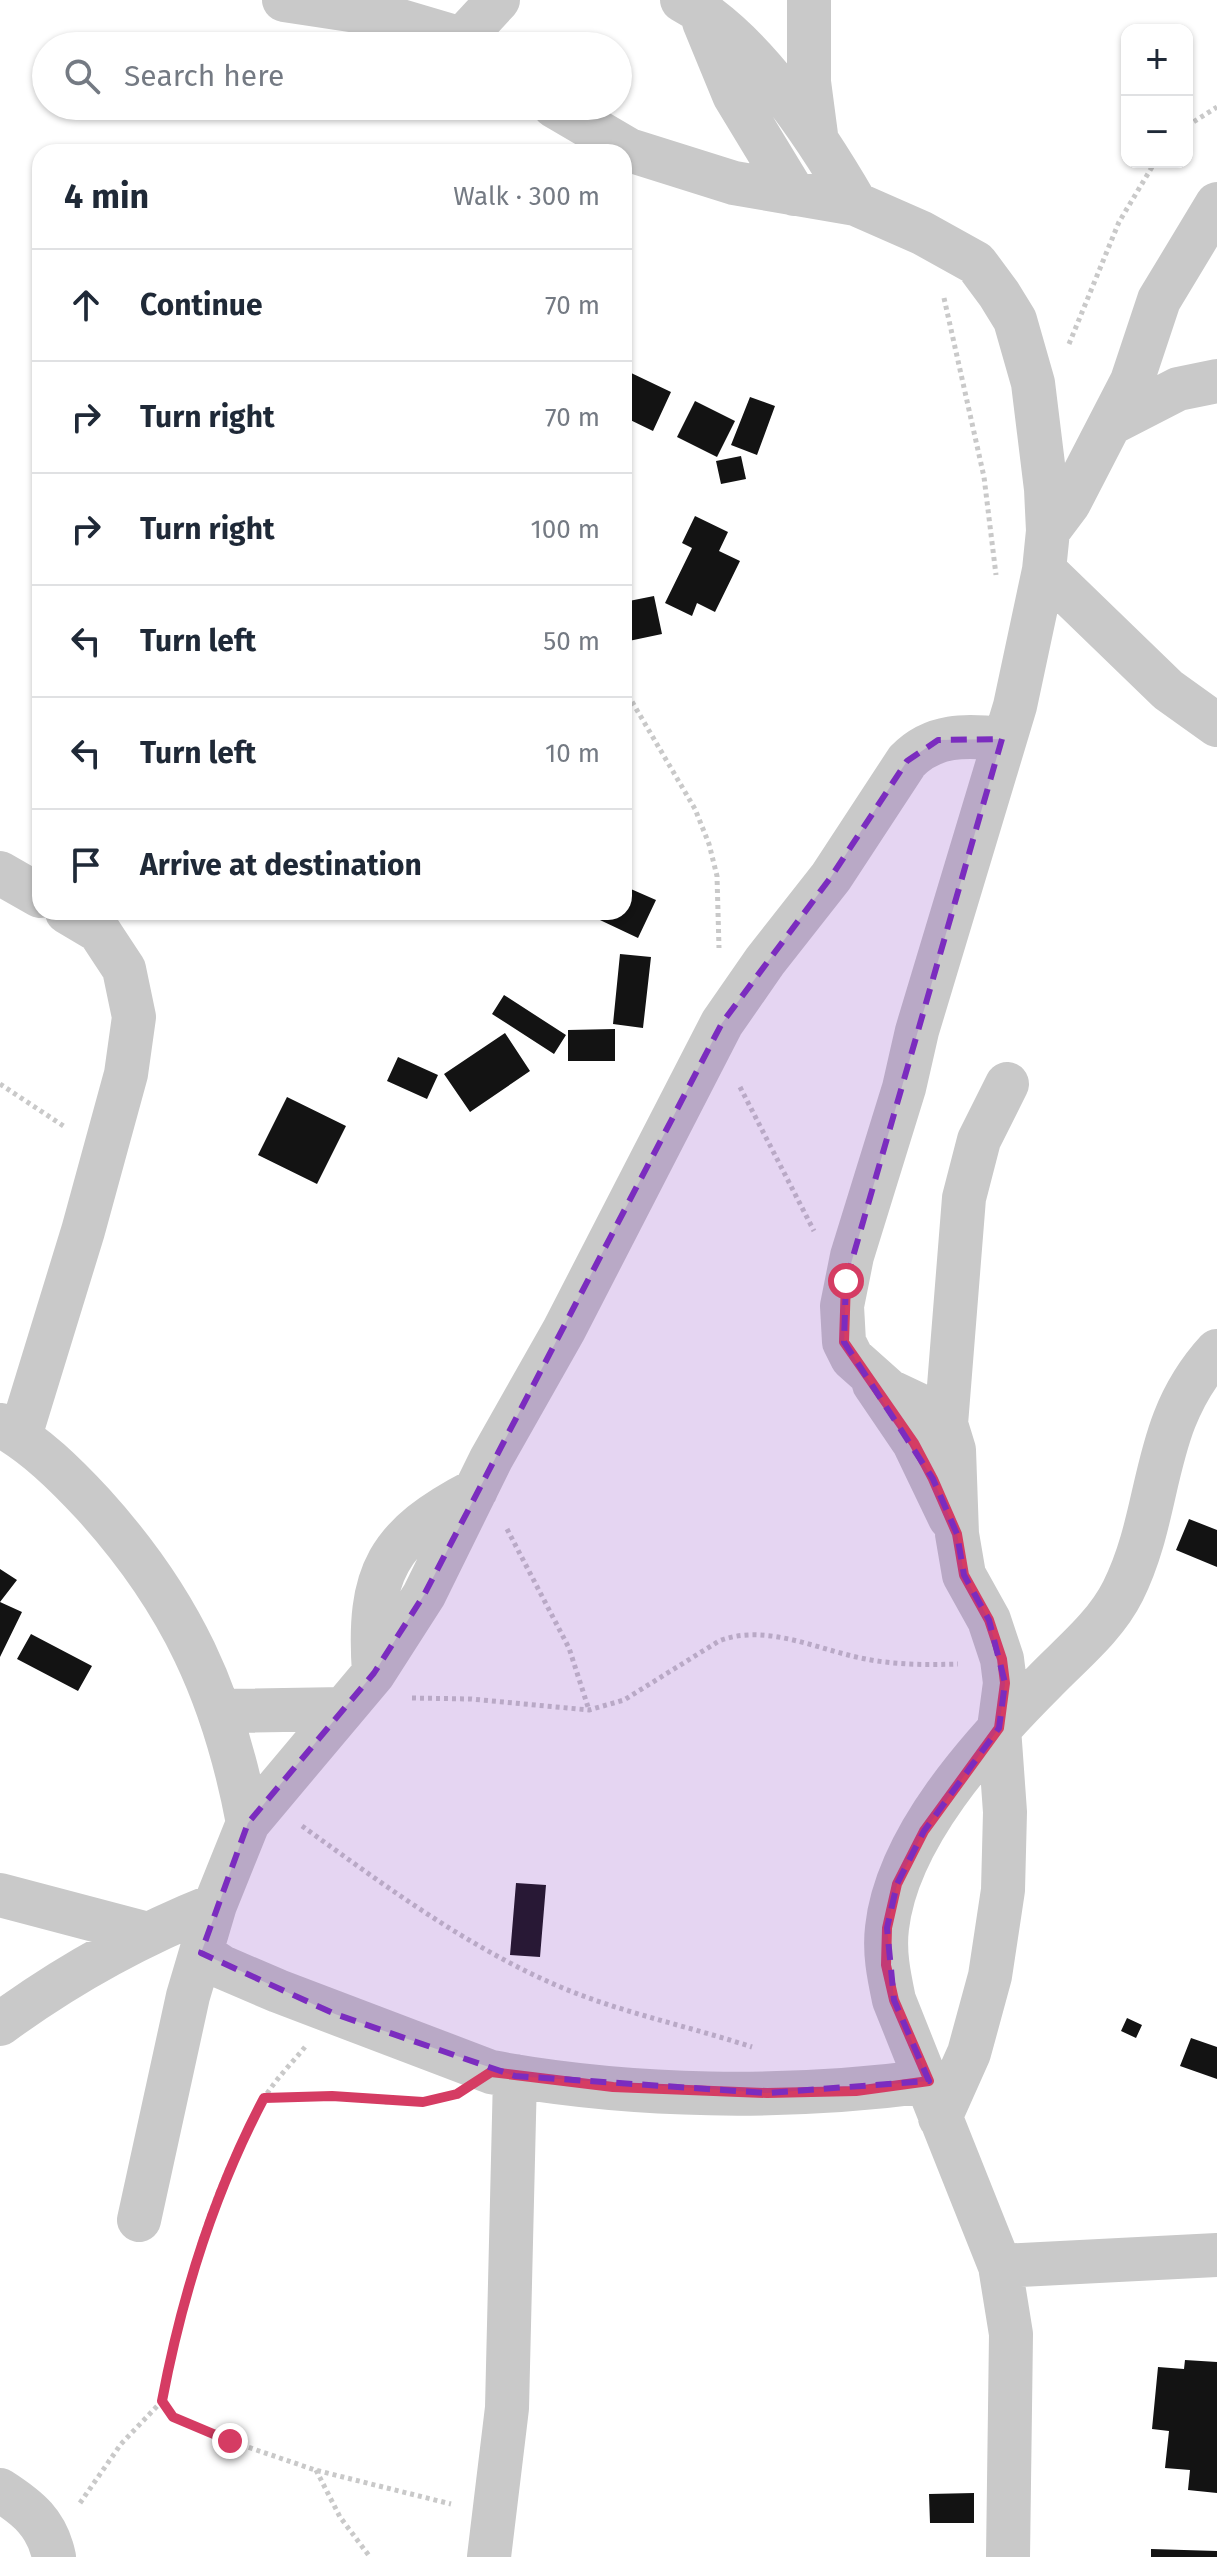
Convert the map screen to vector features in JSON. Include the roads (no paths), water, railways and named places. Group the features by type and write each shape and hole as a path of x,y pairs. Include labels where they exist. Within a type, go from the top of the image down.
{"street":[{"path":"284,0 377,14 432,32"},
{"path":"474,32 498,0"},
{"path":"809,0 809,82 816,135"},
{"path":"690,4 729,34 816,135 856,204"},
{"path":"690,4 734,95 794,194"},
{"path":"578,120 619,144"},
{"path":"632,151 734,183 856,204 922,233 976,263 1015,320 1033,383 1046,551 1168,690 1217,725"},
{"path":"957,1534 914,1443 844,1342 846,1281 1002,739 1015,706 1046,551 1132,381 1159,300 1217,204"},
{"path":"1110,424 1178,389 1217,381"},
{"path":"139,2220 188,1996 215,1905 258,1812 374,1673 424,1595 484,1474 619,1227 722,1023 765,961 831,877 907,761 920,747 938,740 970,736 1002,739"},
{"path":"0,873 32,891"},
{"path":"80,920 99,931 124,969 134,1017 126,1074 59,1316 10,1430 77,1488 136,1552 184,1628 220,1711 258,1812"},
{"path":"935,2100 969,2053 990,1976 1003,1890 1005,1812 999,1728 1005,1683 1002,1659 989,1620 964,1575 957,1534 954,1450 946,1424 952,1310 964,1198 979,1140 1007,1084"},
{"path":"1011,2551 1011,2334 1000,2266 894,2000 886,1965 887,1928 897,1884 924,1831 999,1728 1095,1632 1121,1594 1140,1553 1165,1437 1182,1400 1217,1351"},
{"path":"865,1372 946,1424"},
{"path":"220,1711 344,1709"},
{"path":"0,1895 144,1933"},
{"path":"0,2024 48,1989 144,1933 215,1905"},
{"path":"201,1953 222,1967 335,2014 503,2074 613,2087 767,2093 856,2091 935,2100"},
{"path":"493,2537 507,2408 503,2074"},
{"path":"1000,2266 1217,2255"},
{"path":"0,2490 29,2509 52,2546"}]}
